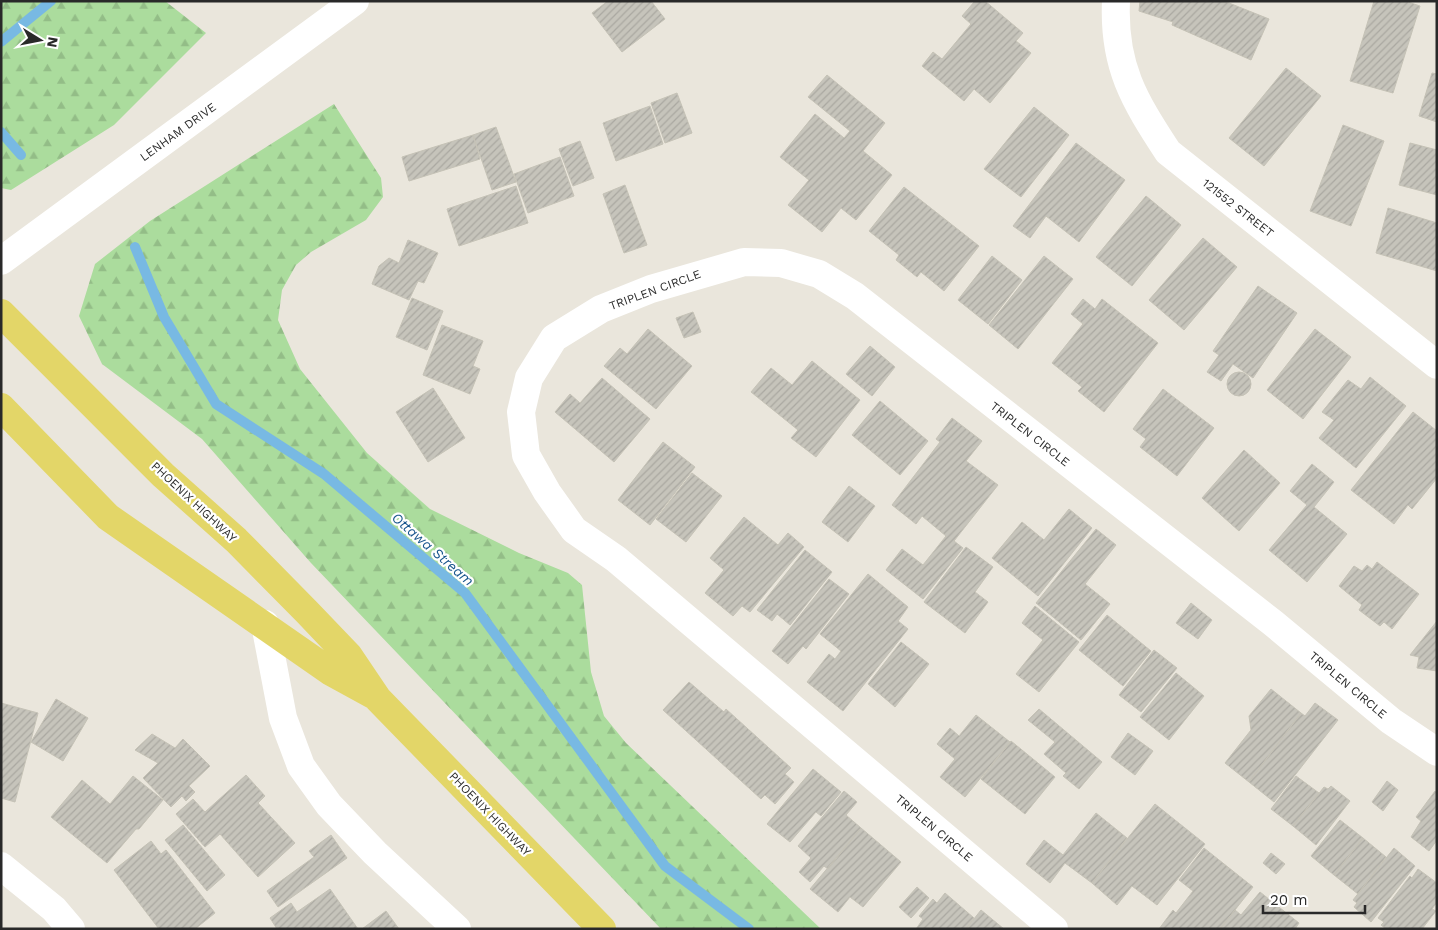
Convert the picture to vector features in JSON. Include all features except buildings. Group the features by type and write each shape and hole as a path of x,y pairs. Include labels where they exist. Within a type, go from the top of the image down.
{"main road":[{"name":"PHOENIX HIGHWAY","path":"1,313 163,475 236,540 349,656 378,699 602,929"},
{"name":"PHOENIX HIGHWAY","path":"1,408 108,517 194,578 265,624 331,672 378,699"}],"street":[{"name":"LENHAM DRIVE","path":"1,261 355,1"},
{"name":"121552 STREET","path":"1116,1 1115,25 1124,73 1143,115 1168,152 1437,365"},
{"name":"TRIPLEN CIRCLE","path":"1054,929 616,559 574,530 547,492 526,455 521,412 529,378 554,338 601,309 626,299 700,273 744,262 781,263 820,274 855,296 1273,623 1391,721 1437,752"},
{"path":"265,624 284,718 301,766 336,812 376,853 457,929"},
{"path":"1,866 54,909 71,929"}],"green space":[{"path":"1,1 165,1 206,33 114,125 11,190 1,188"},
{"path":"334,104 381,178 383,197 366,220 311,252 296,265 282,290 278,320 300,369 367,453 430,509 519,553 568,573 582,585 591,672 604,716 626,743 821,929 661,929 311,563 202,439 102,364 79,316 95,264 150,221"}],"waterway":[{"path":"1,42 51,1"},
{"name":"Ottawa Stream","path":"1,132 21,155"},
{"name":"Ottawa Stream","path":"135,247 164,317 216,404 324,474 465,593 665,866 749,929"}]}
